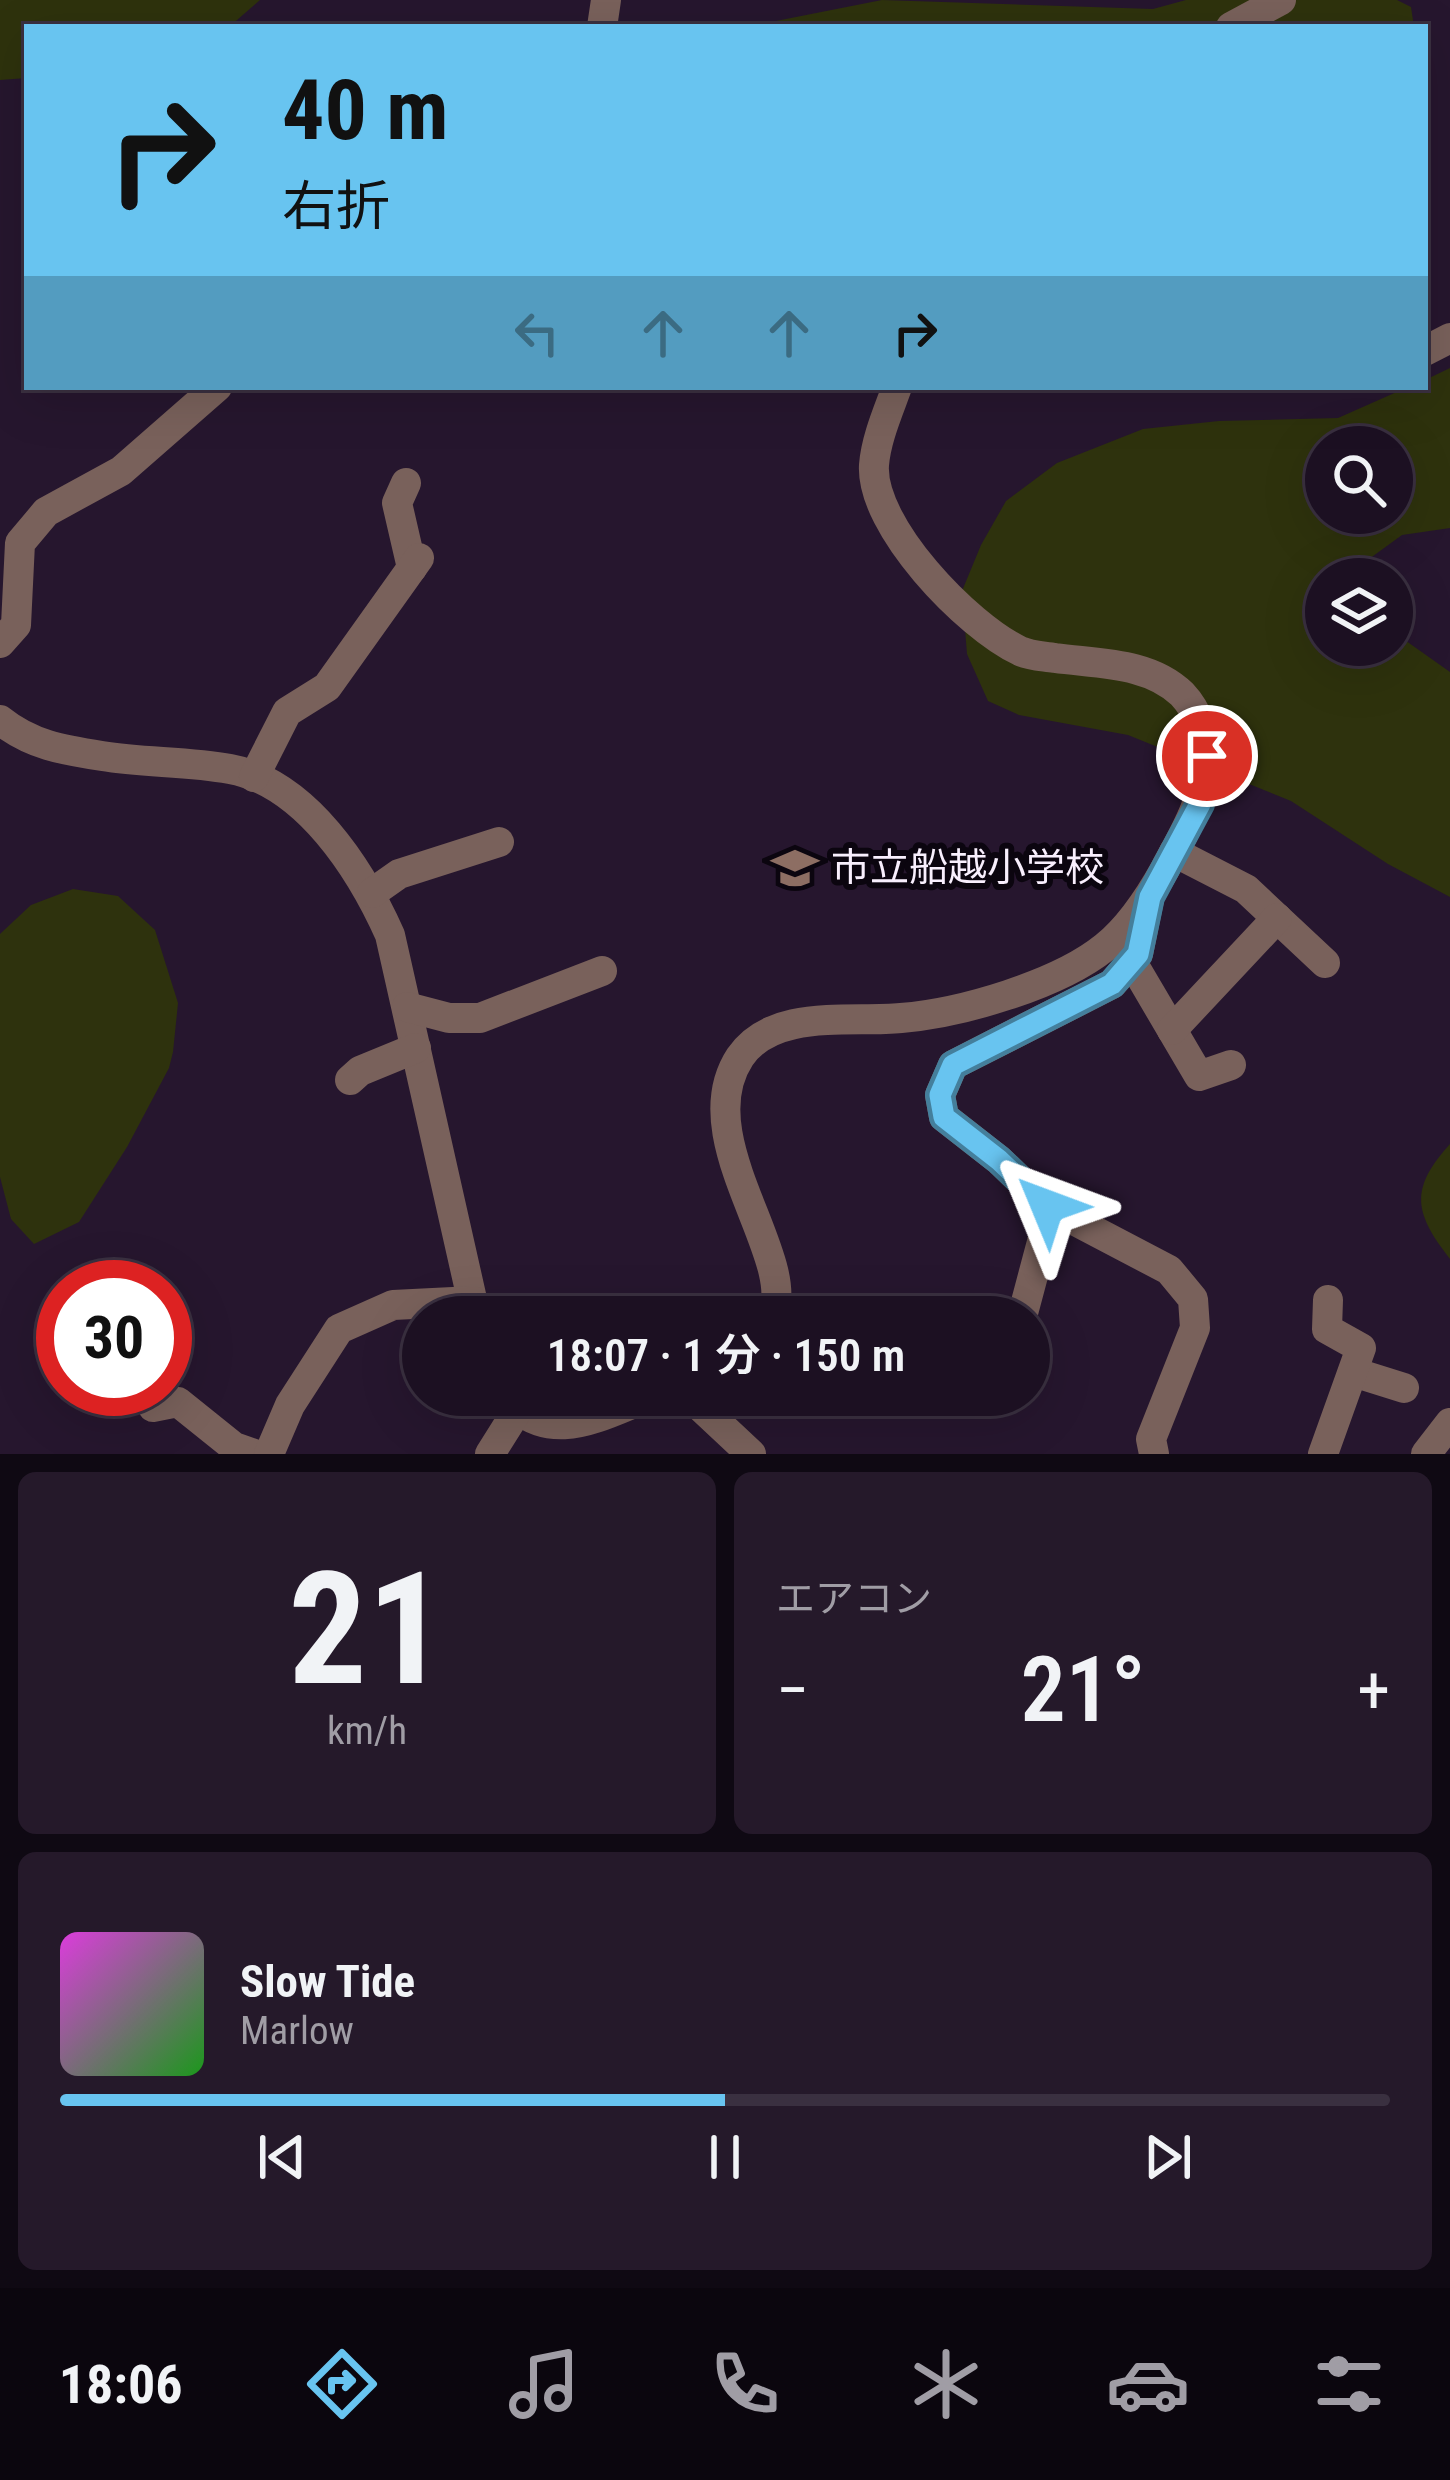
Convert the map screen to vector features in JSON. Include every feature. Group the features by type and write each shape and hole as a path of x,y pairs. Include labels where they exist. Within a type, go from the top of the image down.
{"street":[{"path":"1237,24 1281,0"},
{"path":"0,643 16,625 20,543 46,512 121,471 214,390"},
{"path":"775,1296 773,1273 739,1178 723,1106 739,1058 775,1028 906,1018 975,1006 1038,984 1104,948 1150,897 1200,804 1207,756 1196,709 1165,677 1134,668 1022,653 963,614 879,503 874,467 896,390"},
{"path":"254,777 287,712 326,687 416,563 397,503 406,483"},
{"path":"0,720 19,735 51,748 147,764 232,769 268,782 339,845 372,893 390,934 472,1296"},
{"path":"372,893 399,874 499,842"},
{"path":"1174,852 1246,889 1325,963"},
{"path":"1150,897 1138,954 1112,984 953,1065 940,1095 944,1117 1051,1208 1169,1270 1193,1299 1195,1328 1151,1439 1154,1454"},
{"path":"1172,1030 1276,918"},
{"path":"1132,962 1199,1076 1231,1065"},
{"path":"406,1007 448,1018 480,1018 602,970"},
{"path":"350,1080 360,1071 416,1048"},
{"path":"1028,1296 1051,1208"},
{"path":"1323,1454 1361,1348 1327,1329 1328,1300"},
{"path":"269,1454 290,1405 339,1329 402,1305"},
{"path":"1353,1372 1404,1388"},
{"path":"192,1413 234,1447 254,1454"},
{"path":"490,1454 505,1416"},
{"path":"529,1416 540,1424 581,1422 597,1416"},
{"path":"710,1416 751,1454"},
{"path":"1426,1454 1450,1424"}],"green space":[{"path":"0,0 260,0 232,24 24,24 24,78 0,80"},
{"path":"882,0 1153,9 1186,0 1397,0 1411,7 1414,24 761,24"},
{"path":"1450,368 1450,528 1413,533 1413,426 1305,426 1305,534 1409,534 1370,558 1305,558 1305,666 1413,666 1413,646 1450,672 1450,897 1388,864 1291,801 1128,735 1019,715 988,701 967,654 962,591 1006,501 1057,463 1143,429 1219,421 1338,418 1401,390 1428,390 1428,379"},
{"path":"73,889 118,896 155,930 178,1003 173,1052 127,1147 79,1222 34,1244 11,1219 0,1177 0,934 31,905"},
{"path":"1450,1144 1450,1259 1429,1228 1421,1201 1428,1174"}],"place":[{"name":"市立船越小学校","path":"795,868"}],"route":[{"path":"1047,1206 944,1117 940,1095 953,1065 1112,984 1138,954 1150,897 1200,804 1207,756"}]}
